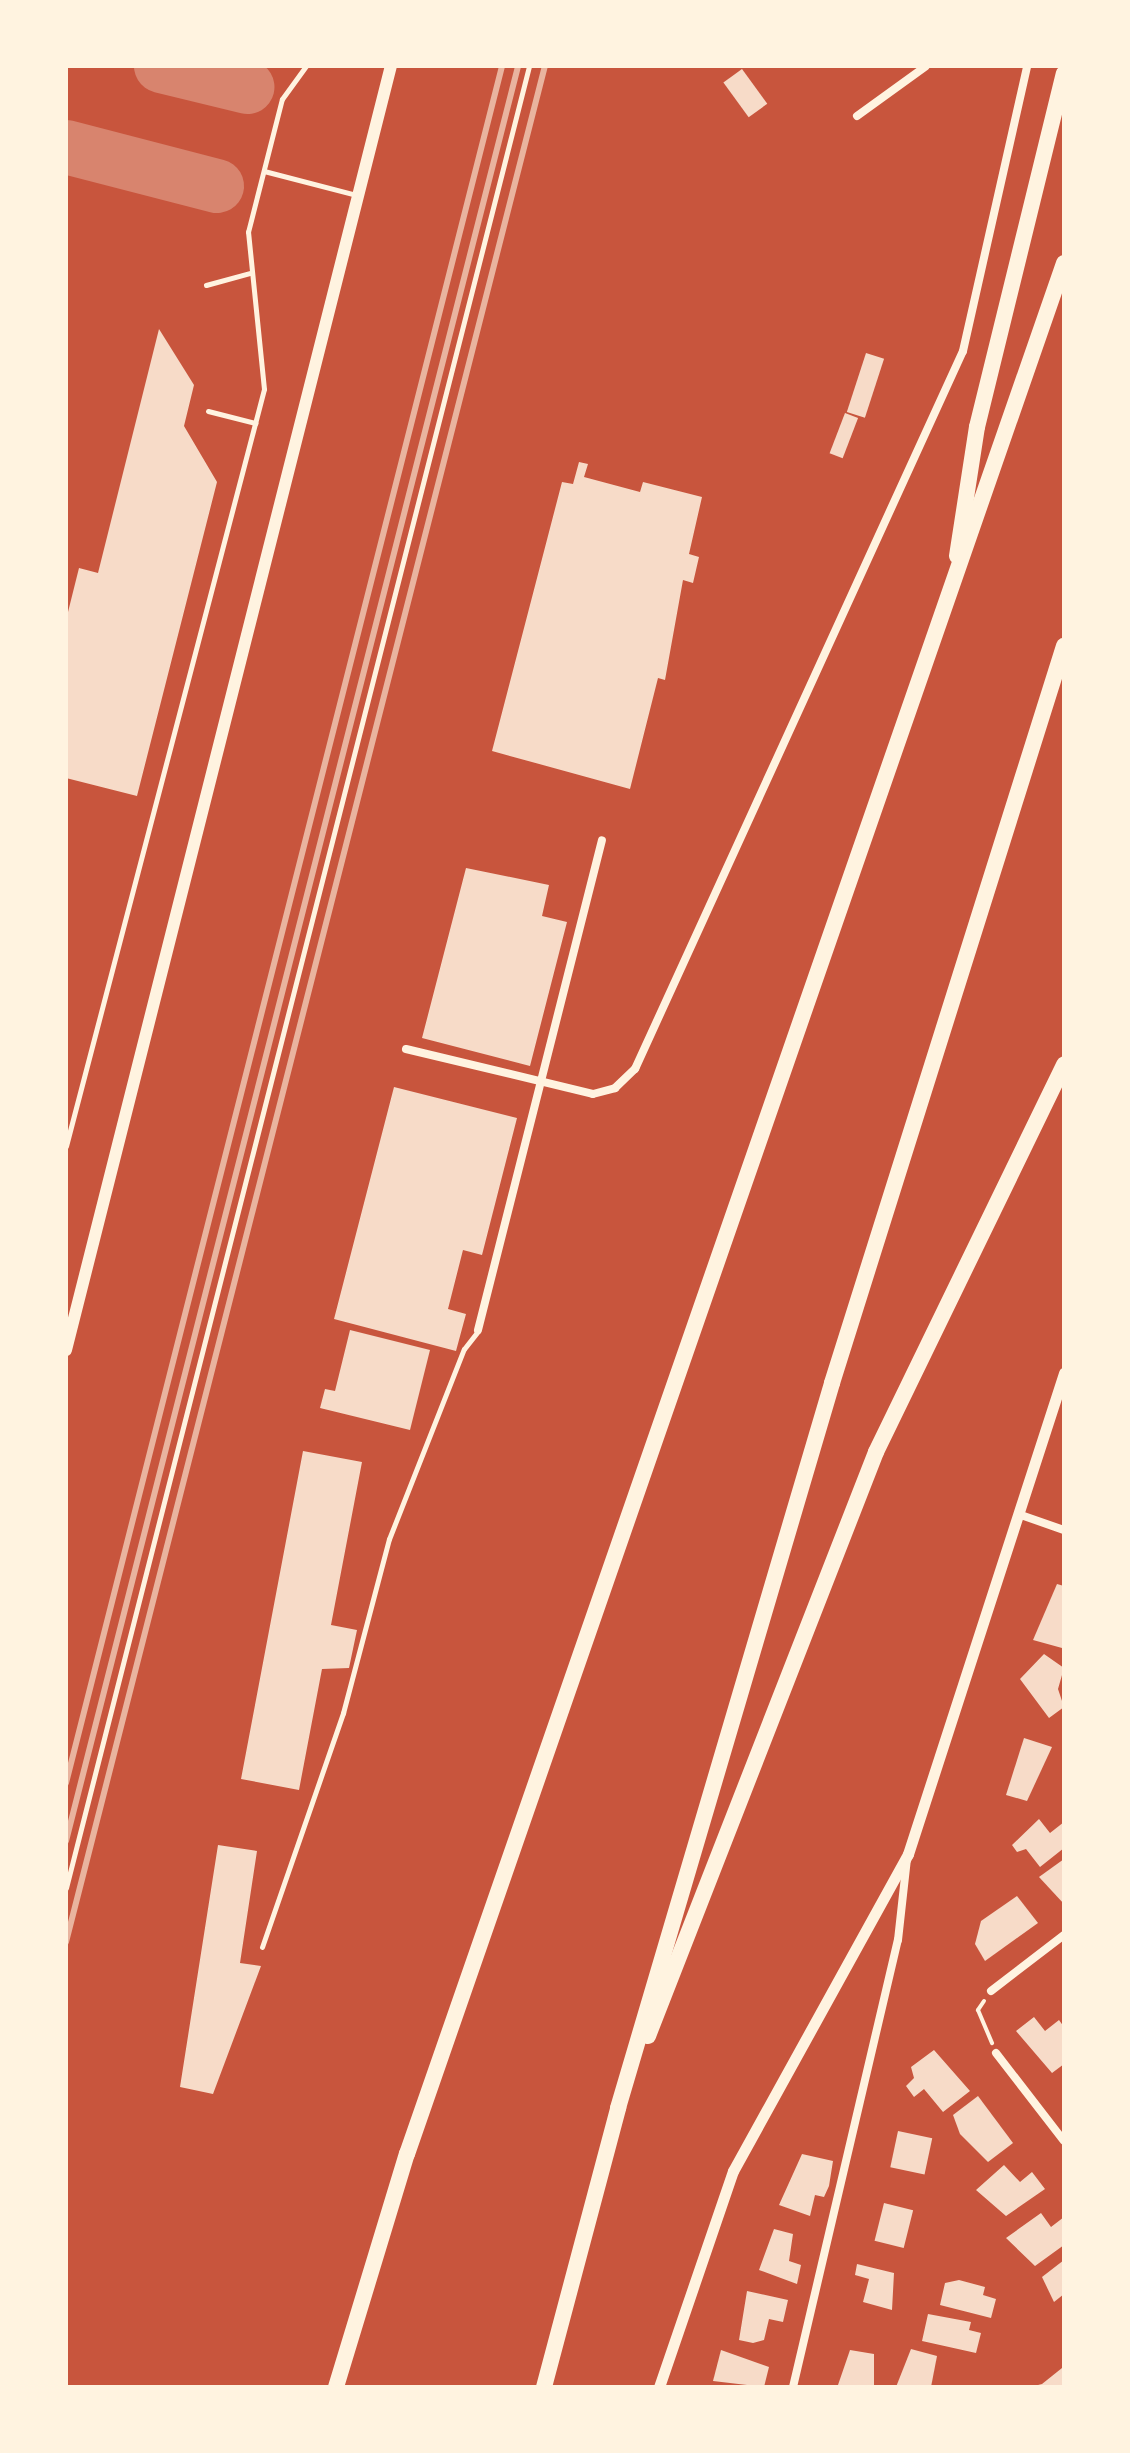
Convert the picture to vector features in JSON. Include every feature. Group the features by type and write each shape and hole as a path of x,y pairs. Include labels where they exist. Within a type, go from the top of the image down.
{"highway":[{"path":"950,595 977,427 1064,74"},
{"path":"336,2387 407,2154 1064,263"},
{"path":"544,2387 618,2108 827,1398 1064,646"},
{"path":"618,2108 717,1876 876,1452 1064,1064"}],"main road":[{"path":"66,1350 391,66"}],"street":[{"path":"857,116 926,66"},
{"path":"406,1049 593,1094 615,1088 635,1069 963,351 1027,66"},
{"path":"478,1330 602,840"},
{"path":"659,2387 733,2171 908,1854 1064,1373"},
{"path":"1018,1514 1064,1530"},
{"path":"793,2387 898,1940 908,1854"},
{"path":"991,1991 1064,1935"},
{"path":"996,2053 1064,2141"}],"lane":[{"path":"66,1145 255,423 266,351 250,273 248,232 282,99 306,66"},
{"path":"66,1888 529,66"},
{"path":"264,171 356,195"},
{"path":"206,285 250,273"},
{"path":"208,411 255,423"},
{"path":"262,1947 343,1713 389,1539 464,1349 478,1330"}],"path":[{"path":"978,2010 996,2053"}],"building":[{"path":"742,69 767,104 749,117 723,83"},
{"path":"159,329 194,385 184,426 217,482 137,796 66,778 66,620 79,568 98,573"},
{"path":"866,353 884,359 865,418 847,412"},
{"path":"845,413 858,418 843,458 830,453"},
{"path":"579,462 588,464 584,477 640,492 643,482 702,497 689,554 699,557 693,583 683,580 665,680 658,678 630,789 492,751 562,482 573,484"},
{"path":"466,868 549,885 542,916 567,922 530,1066 422,1038"},
{"path":"394,1087 517,1118 482,1255 463,1250 448,1309 466,1314 456,1351 334,1319"},
{"path":"350,1330 430,1350 410,1430 320,1408 325,1389 335,1391"},
{"path":"303,1451 362,1462 331,1625 357,1630 349,1668 322,1669 299,1790 241,1779"},
{"path":"1057,1584 1064,1586 1062,1648 1033,1640"},
{"path":"1044,1654 1064,1668 1058,1689 1064,1707 1049,1718 1020,1679"},
{"path":"1024,1738 1052,1747 1027,1801 1006,1795"},
{"path":"1039,1819 1050,1833 1064,1822 1064,1848 1040,1867 1026,1849 1017,1852 1012,1845"},
{"path":"218,1845 257,1851 240,1963 261,1966 213,2094 180,2087"},
{"path":"1064,1859 1064,1904 1039,1877"},
{"path":"1017,1896 1038,1923 985,1961 975,1944 981,1921"},
{"path":"1034,2017 1045,2031 1059,2020 1064,2027 1064,2064 1052,2073 1016,2031"},
{"path":"934,2050 970,2091 943,2112 924,2089 914,2097 906,2086 914,2078 911,2067"},
{"path":"978,2096 1013,2143 988,2162 960,2134 953,2115"},
{"path":"898,2131 932,2138 925,2174 890,2167"},
{"path":"802,2154 833,2161 829,2186 824,2197 815,2195 810,2216 779,2205"},
{"path":"1004,2165 1020,2182 1032,2172 1045,2189 1006,2216 976,2190"},
{"path":"884,2203 913,2210 904,2248 875,2241"},
{"path":"1041,2213 1051,2227 1064,2217 1064,2245 1035,2266 1006,2238"},
{"path":"774,2229 793,2234 789,2261 801,2265 797,2284 759,2270"},
{"path":"1064,2260 1064,2294 1054,2302 1042,2277"},
{"path":"857,2264 894,2273 892,2310 863,2302 869,2279 855,2275"},
{"path":"959,2280 985,2287 983,2295 996,2299 991,2318 940,2305 945,2283"},
{"path":"747,2291 788,2300 783,2322 769,2319 764,2340 753,2343 739,2340"},
{"path":"928,2314 971,2322 969,2330 981,2333 976,2353 922,2341"},
{"path":"911,2349 937,2356 931,2387 896,2387"},
{"path":"721,2350 769,2367 764,2387 713,2381"},
{"path":"850,2350 874,2354 874,2387 838,2385"},
{"path":"1062,2368 1064,2387 1030,2387 1042,2384"}],"taxiway":[{"path":"161,66 247,87"},
{"path":"66,147 217,186"}],"railway":[{"path":"66,1783 502,66"},
{"path":"66,1841 518,66"},
{"path":"66,1942 545,66"}]}
